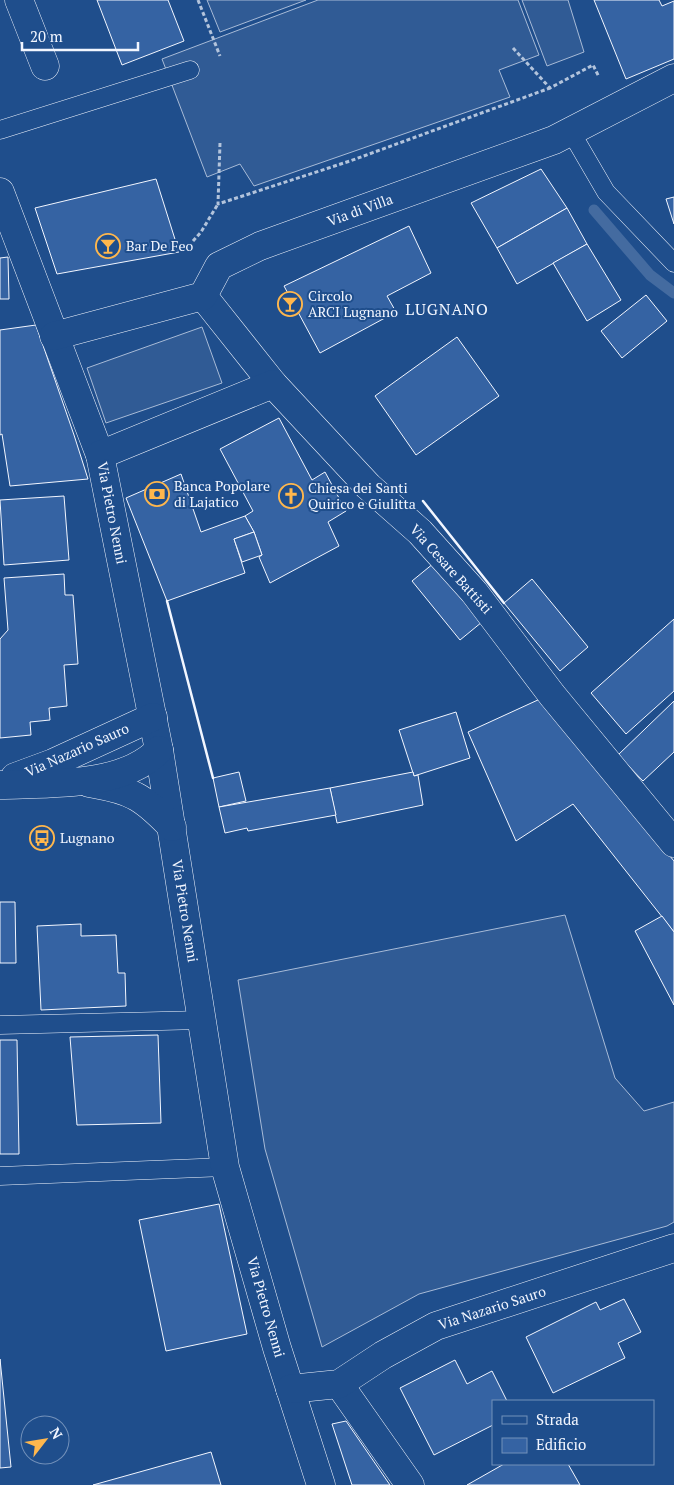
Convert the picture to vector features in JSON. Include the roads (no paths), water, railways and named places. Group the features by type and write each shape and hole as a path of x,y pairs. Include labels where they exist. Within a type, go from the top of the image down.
{"street":[{"path":"19,0 45,66"},
{"name":"Via di Villa","path":"203,296 220,266 260,246 554,140 674,78"},
{"name":"Via Pietro Nenni","path":"0,192 8,233 54,336 100,455 159,750 225,1167 290,1388 321,1485"},
{"path":"54,336 203,296"},
{"name":"Via Cesare Battisti","path":"203,296 273,384 368,486 420,532 474,592 552,695 674,843"},
{"path":"100,455 273,384"},
{"name":"Via Nazario Sauro","path":"0,784 153,717"},
{"name":"Via Nazario Sauro","path":"0,784 83,781 126,771 150,759 159,750"},
{"name":"Via Nazario Sauro","path":"83,781 123,790 135,796 145,802 172,827"},
{"name":"Via Nazario Sauro","path":"290,1388 339,1384 384,1355 436,1326 674,1248"},
{"path":"339,1384 410,1485"}],"lane":[{"path":"0,130 190,70"},
{"path":"571,132 606,192 674,263"},
{"path":"0,1025 202,1020"},
{"path":"0,1176 225,1167"}],"waterway":[{"path":"594,210 650,275 674,293"}],"place":[{"name":"Bar De Feo","path":"108,246"},
{"name":"Circolo ARCI Lugnano","path":"290,304"},
{"name":"Banca Popolare di Lajatico","path":"157,494"},
{"name":"Chiesa dei Santi Quirico e Giulitta","path":"291,496"},
{"name":"Lugnano","path":"42,838"}],"district":[{"name":"LUGNANO","path":"447,309"}]}
